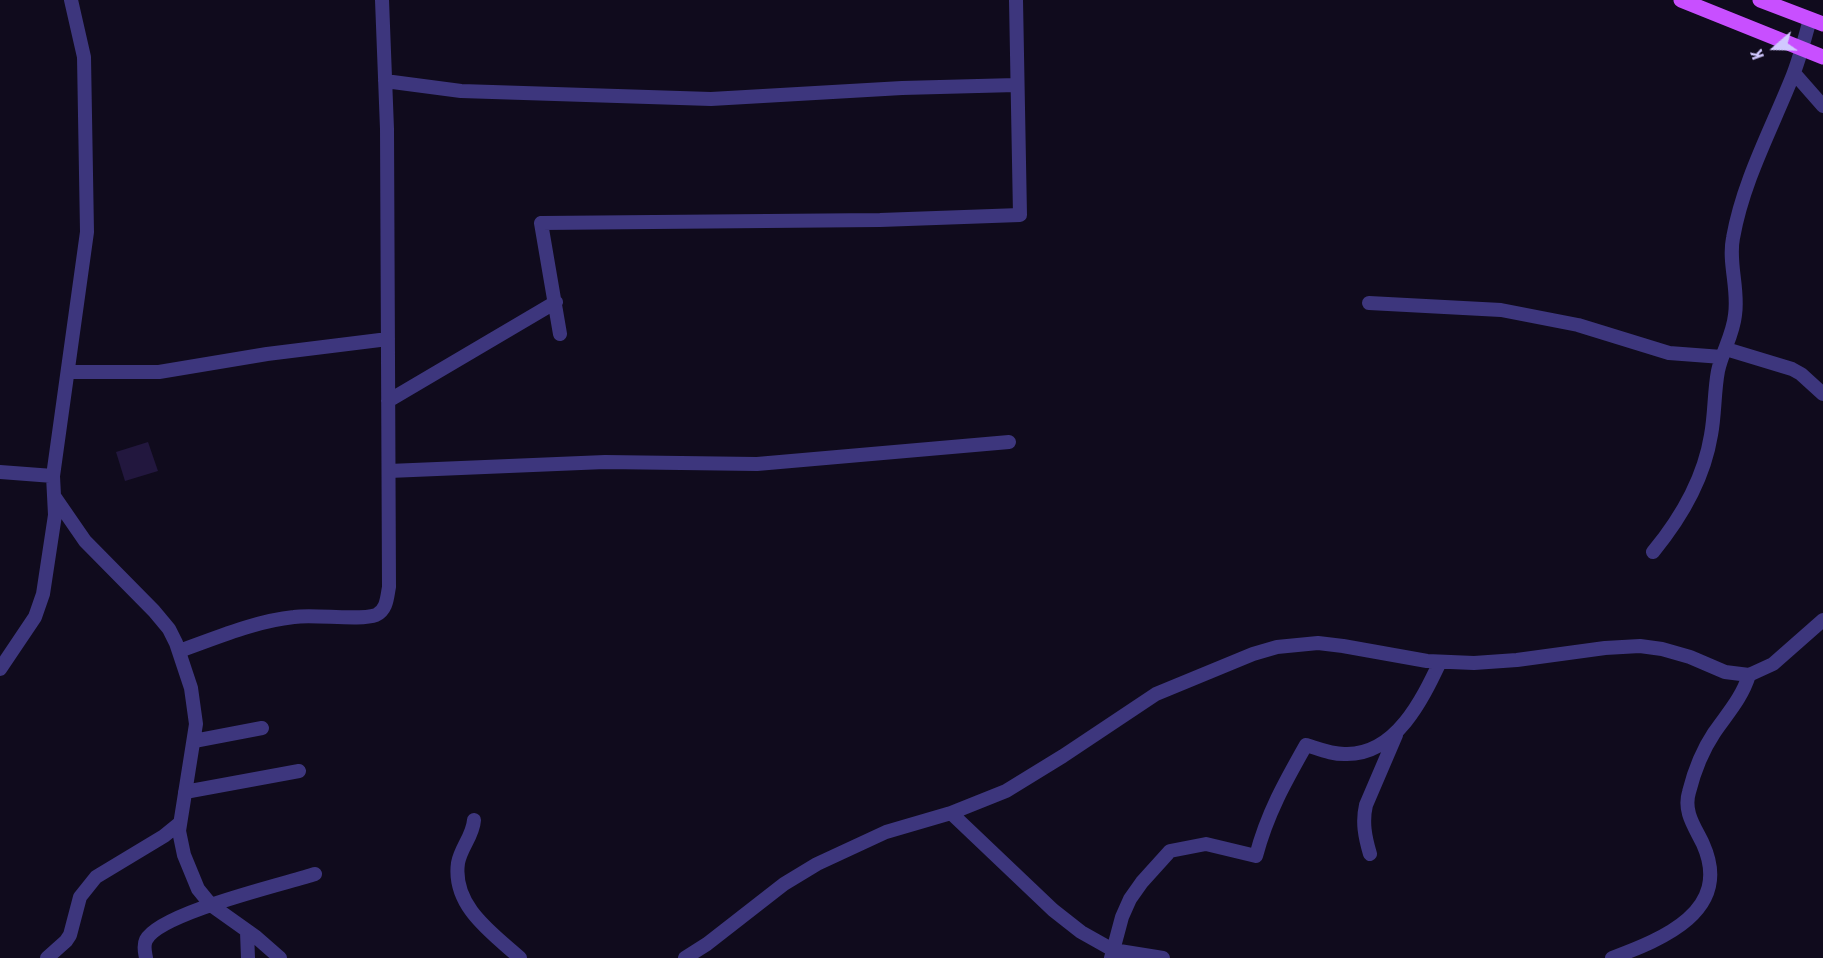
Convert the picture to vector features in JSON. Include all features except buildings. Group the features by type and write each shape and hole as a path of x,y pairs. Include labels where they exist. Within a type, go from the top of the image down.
{"main road":[{"path":"1681,0 1823,57"},
{"path":"1760,0 1817,21"}],"street":[{"path":"0,669 35,617 43,594 53,533 53,476 87,232 84,57 71,0"},
{"path":"180,651 246,627 291,617 313,615 366,617 382,612 386,603 389,471 382,0"},
{"path":"560,334 541,223 880,220 1020,216 1016,0"},
{"path":"1653,552 1691,496 1701,472 1711,438 1717,379 1736,312 1731,258 1732,239 1750,182 1794,73 1801,49 1817,21"},
{"path":"1794,73 1823,106"},
{"path":"385,81 461,91 711,99 902,88 1016,85"},
{"path":"388,401 556,302"},
{"path":"1369,303 1501,309 1578,325 1669,354 1724,353 1792,369 1802,374 1823,394"},
{"path":"68,372 159,372 267,354 388,339"},
{"path":"389,471 605,462 757,464 1009,442"},
{"path":"0,472 53,476"},
{"path":"54,496 85,541 169,629 180,651 195,706 194,741 179,831 184,855 198,889 211,905 269,947 280,958"},
{"path":"685,958 707,944 784,884 817,864 886,832 951,813 1006,791 1156,694 1253,654 1277,647 1318,643 1440,662 1490,662 1640,646 1662,648 1725,672 1749,675 1773,664 1823,620"},
{"path":"1370,854 1364,825 1366,805 1397,733 1426,691 1440,662"},
{"path":"1612,958 1648,944 1672,931 1697,912 1710,887 1712,875 1709,860 1689,817 1688,796 1703,752 1741,697 1749,675"},
{"path":"194,741 262,728"},
{"path":"1112,954 1122,917 1130,899 1170,851 1206,843 1256,856 1263,826 1306,745 1327,752 1347,754 1374,748 1397,733"},
{"path":"185,792 299,771"},
{"path":"951,813 1053,910 1112,954 1163,958"},
{"path":"474,820 474,831 458,861 457,875 460,890 464,900 476,916 520,958"},
{"path":"47,958 66,941 80,897 96,877 155,842 180,824"},
{"path":"146,958 144,947 146,940 157,928 179,916 315,874"},
{"path":"247,932 248,958"}]}
